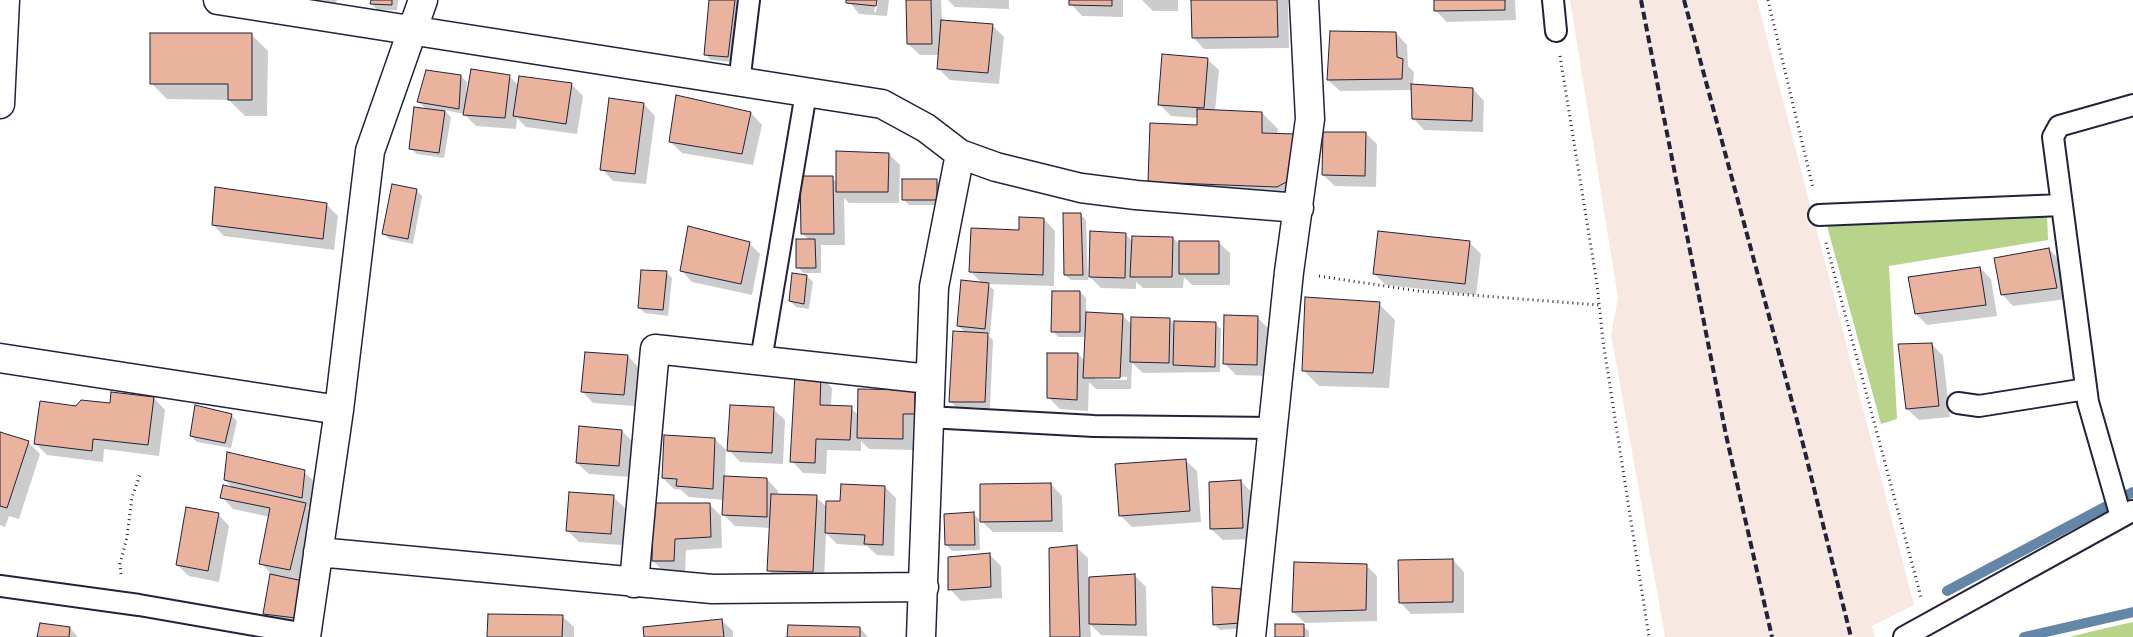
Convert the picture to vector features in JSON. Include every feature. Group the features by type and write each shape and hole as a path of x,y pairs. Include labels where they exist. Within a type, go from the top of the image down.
{"street":[{"path":"0,104 5,0"},
{"path":"218,0 414,29 739,83 882,104 926,128 960,154 996,167 1081,188 1136,195 1299,208"},
{"path":"306,636 339,410 370,151 423,0"},
{"path":"1252,637 1289,272 1310,118 1304,0"},
{"path":"921,637 929,379 934,286 960,154"},
{"path":"634,583 655,349 929,379"},
{"path":"0,358 339,410"},
{"path":"318,552 712,589 924,587"}],"lane":[{"path":"739,83 749,0"},
{"path":"1553,0 1556,31"},
{"path":"762,360 806,93"},
{"path":"1904,637 2127,514 2088,402 2052,137 2060,126 2133,105"},
{"path":"1819,215 2062,205"},
{"path":"1958,403 1979,406 2086,389"},
{"path":"928,416 1094,426 1273,428"},
{"path":"0,586 139,605 306,636"}],"path":[{"path":"1768,0 1819,215 1929,624"},
{"path":"1556,31 1649,637"},
{"path":"1289,272 1418,291 1599,305"},
{"path":"122,578 120,564 132,497 140,475"}],"shaded area":[{"path":"1570,0 1757,0 1914,605 1872,626 1875,637 1665,637 1611,334 1618,298"}],"green space":[{"path":"2047,213 2048,240 1889,266 1897,419 1881,424 1826,222"},
{"path":"2133,622 2133,637 2069,637 2106,628"}],"building":[{"path":"371,0 392,0 392,5 370,4"},
{"path":"709,0 735,0 728,57 704,55"},
{"path":"846,0 877,0 876,6 846,3"},
{"path":"906,0 931,0 932,44 907,44"},
{"path":"1069,0 1112,0 1112,6 1069,5"},
{"path":"1191,0 1277,0 1278,37 1192,38"},
{"path":"1434,0 1505,0 1505,10 1434,11"},
{"path":"941,20 993,24 988,73 937,69"},
{"path":"1330,31 1396,32 1397,57 1403,59 1402,79 1327,80"},
{"path":"150,33 252,33 252,100 228,100 228,84 150,84"},
{"path":"1162,54 1208,58 1204,108 1158,105"},
{"path":"471,69 510,75 505,118 463,115"},
{"path":"426,70 461,75 459,109 417,102"},
{"path":"519,76 572,83 566,124 513,116"},
{"path":"1411,84 1473,88 1472,121 1412,119"},
{"path":"676,95 751,112 742,154 669,142"},
{"path":"609,98 644,103 635,174 600,170"},
{"path":"414,107 445,111 439,153 409,149"},
{"path":"1197,109 1262,112 1262,133 1296,134 1294,178 1277,187 1148,182 1150,123 1197,125"},
{"path":"1323,132 1366,132 1365,176 1322,175"},
{"path":"836,151 889,153 888,192 836,192"},
{"path":"800,176 833,176 834,234 801,234"},
{"path":"902,179 937,179 937,200 902,200"},
{"path":"392,184 417,189 408,239 382,234"},
{"path":"215,187 327,203 323,239 212,225"},
{"path":"1063,213 1081,213 1083,275 1064,275"},
{"path":"1019,217 1044,218 1043,275 969,272 971,228 1019,230"},
{"path":"688,226 750,242 741,284 680,271"},
{"path":"1090,231 1126,233 1125,278 1089,277"},
{"path":"1378,231 1470,241 1465,284 1373,274"},
{"path":"1132,236 1173,237 1172,277 1130,277"},
{"path":"796,239 815,239 816,268 796,268"},
{"path":"1179,241 1219,241 1219,274 1179,274"},
{"path":"2049,248 2057,288 2001,295 1994,258"},
{"path":"1980,267 1986,305 1915,314 1908,277"},
{"path":"641,270 667,271 663,310 638,308"},
{"path":"792,273 807,275 804,304 789,301"},
{"path":"961,280 989,283 985,329 957,326"},
{"path":"1052,291 1080,291 1080,332 1051,332"},
{"path":"1305,297 1380,302 1373,373 1302,371"},
{"path":"1086,312 1123,314 1120,378 1083,378"},
{"path":"1224,315 1258,316 1257,365 1223,364"},
{"path":"1131,317 1170,318 1169,363 1130,362"},
{"path":"1174,321 1216,322 1215,367 1173,365"},
{"path":"953,331 988,333 985,402 949,402"},
{"path":"1932,343 1939,406 1906,409 1898,344"},
{"path":"585,352 628,355 624,395 581,392"},
{"path":"1047,353 1078,353 1077,400 1047,398"},
{"path":"795,374 821,375 820,405 852,406 850,440 816,439 815,463 790,462"},
{"path":"858,389 915,390 915,414 903,414 903,439 857,438"},
{"path":"111,392 154,397 148,445 93,439 92,451 34,444 40,401 76,406 81,400 110,403"},
{"path":"195,405 232,414 225,443 190,436"},
{"path":"730,405 774,407 772,453 727,451"},
{"path":"579,426 622,430 619,466 576,463"},
{"path":"0,432 29,441 7,508 0,506"},
{"path":"664,435 715,438 713,489 676,486 677,479 662,478"},
{"path":"227,452 305,470 302,498 224,480"},
{"path":"1186,459 1190,511 1119,516 1115,464"},
{"path":"724,476 767,478 767,517 722,515"},
{"path":"1241,480 1243,528 1210,529 1209,482"},
{"path":"1051,483 1052,521 980,522 980,484"},
{"path":"841,484 885,486 883,545 864,544 865,535 825,533 826,501 840,501"},
{"path":"223,485 306,503 290,570 259,564 270,508 220,498"},
{"path":"569,492 614,495 611,534 566,531"},
{"path":"771,494 817,495 813,572 767,571"},
{"path":"653,503 710,503 711,537 675,539 674,561 652,561"},
{"path":"186,507 219,513 208,571 176,565"},
{"path":"974,512 975,545 945,545 944,514"},
{"path":"1077,545 1080,637 1050,637 1049,548"},
{"path":"990,553 991,587 948,590 948,557"},
{"path":"1453,559 1453,602 1399,603 1398,560"},
{"path":"1294,562 1367,564 1366,610 1292,612"},
{"path":"270,574 303,581 296,618 263,614"},
{"path":"1135,574 1136,625 1089,624 1089,577"},
{"path":"1212,587 1243,589 1240,623 1213,625"},
{"path":"488,614 563,615 562,637 487,637"},
{"path":"722,619 724,637 644,637 643,627"},
{"path":"40,623 70,627 69,637 37,637"},
{"path":"1275,624 1304,624 1304,637 1275,637"},
{"path":"788,625 860,627 860,637 787,637"}],"waterway":[{"path":"1947,591 2133,492"},
{"path":"2024,637 2133,612"}],"railway":[{"path":"1641,0 1726,435 1772,637"},
{"path":"1684,0 1798,424 1851,637"}]}
